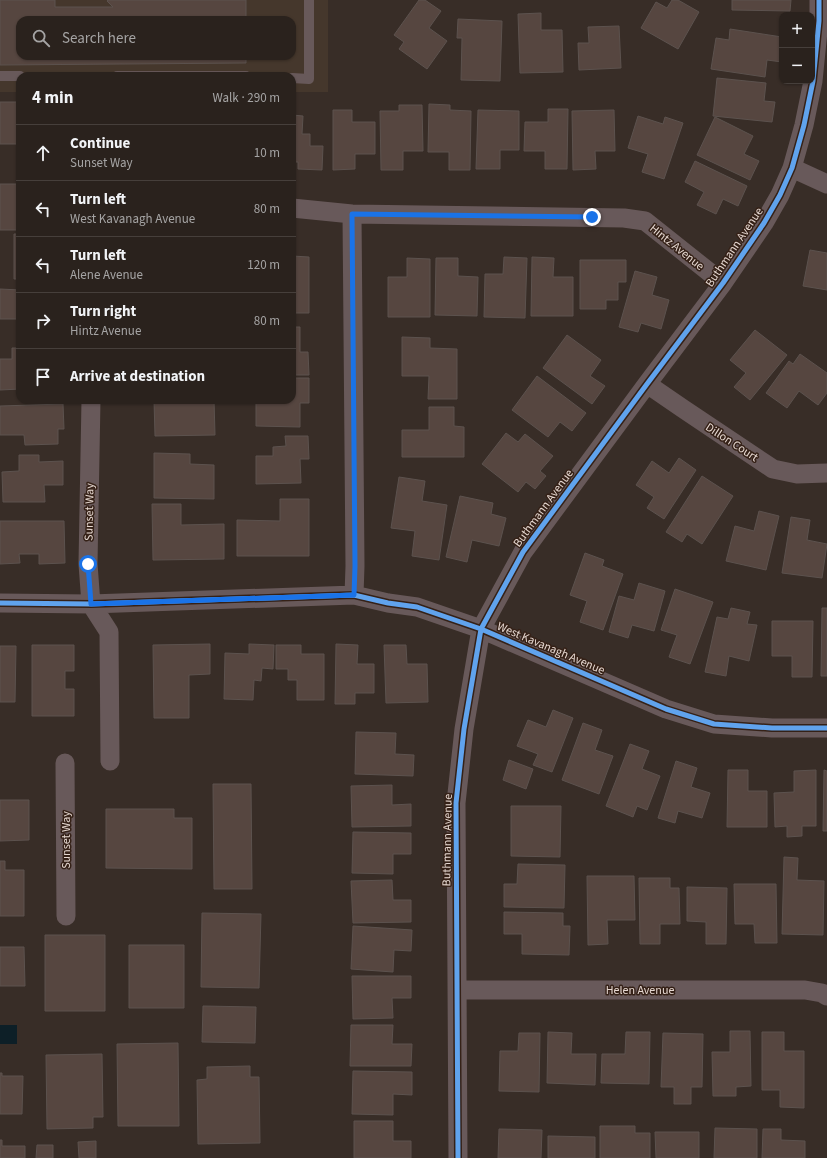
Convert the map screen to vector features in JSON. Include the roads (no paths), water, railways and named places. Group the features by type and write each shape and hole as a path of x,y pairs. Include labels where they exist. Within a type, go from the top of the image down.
{"street":[{"name":"Buthmann Avenue","path":"458,1158 456,803 464,729 481,629 523,552 723,283 764,223 780,194 792,168 814,81 819,21 819,0"},
{"path":"792,168 827,184"},
{"name":"Hintz Avenue","path":"296,208 352,214 624,218 645,221 723,283"},
{"path":"352,214 354,595"},
{"name":"Dillon Court","path":"647,384 773,469 797,474 827,473"},
{"name":"Sunset Way","path":"91,404 88,564 91,604 109,632 110,761"},
{"name":"West Kavanagh Avenue","path":"0,603 91,604 354,595 417,608 481,629 666,709 714,724 772,728 827,728"},
{"name":"Sunset Way","path":"65,764 66,916"},
{"name":"Helen Avenue","path":"457,990 805,990 825,995"}],"lane":[{"path":"296,78 308,79 309,0"},
{"path":"0,76 16,76"}],"water":[{"path":"0,1025 17,1025 17,1044 0,1044"}]}
